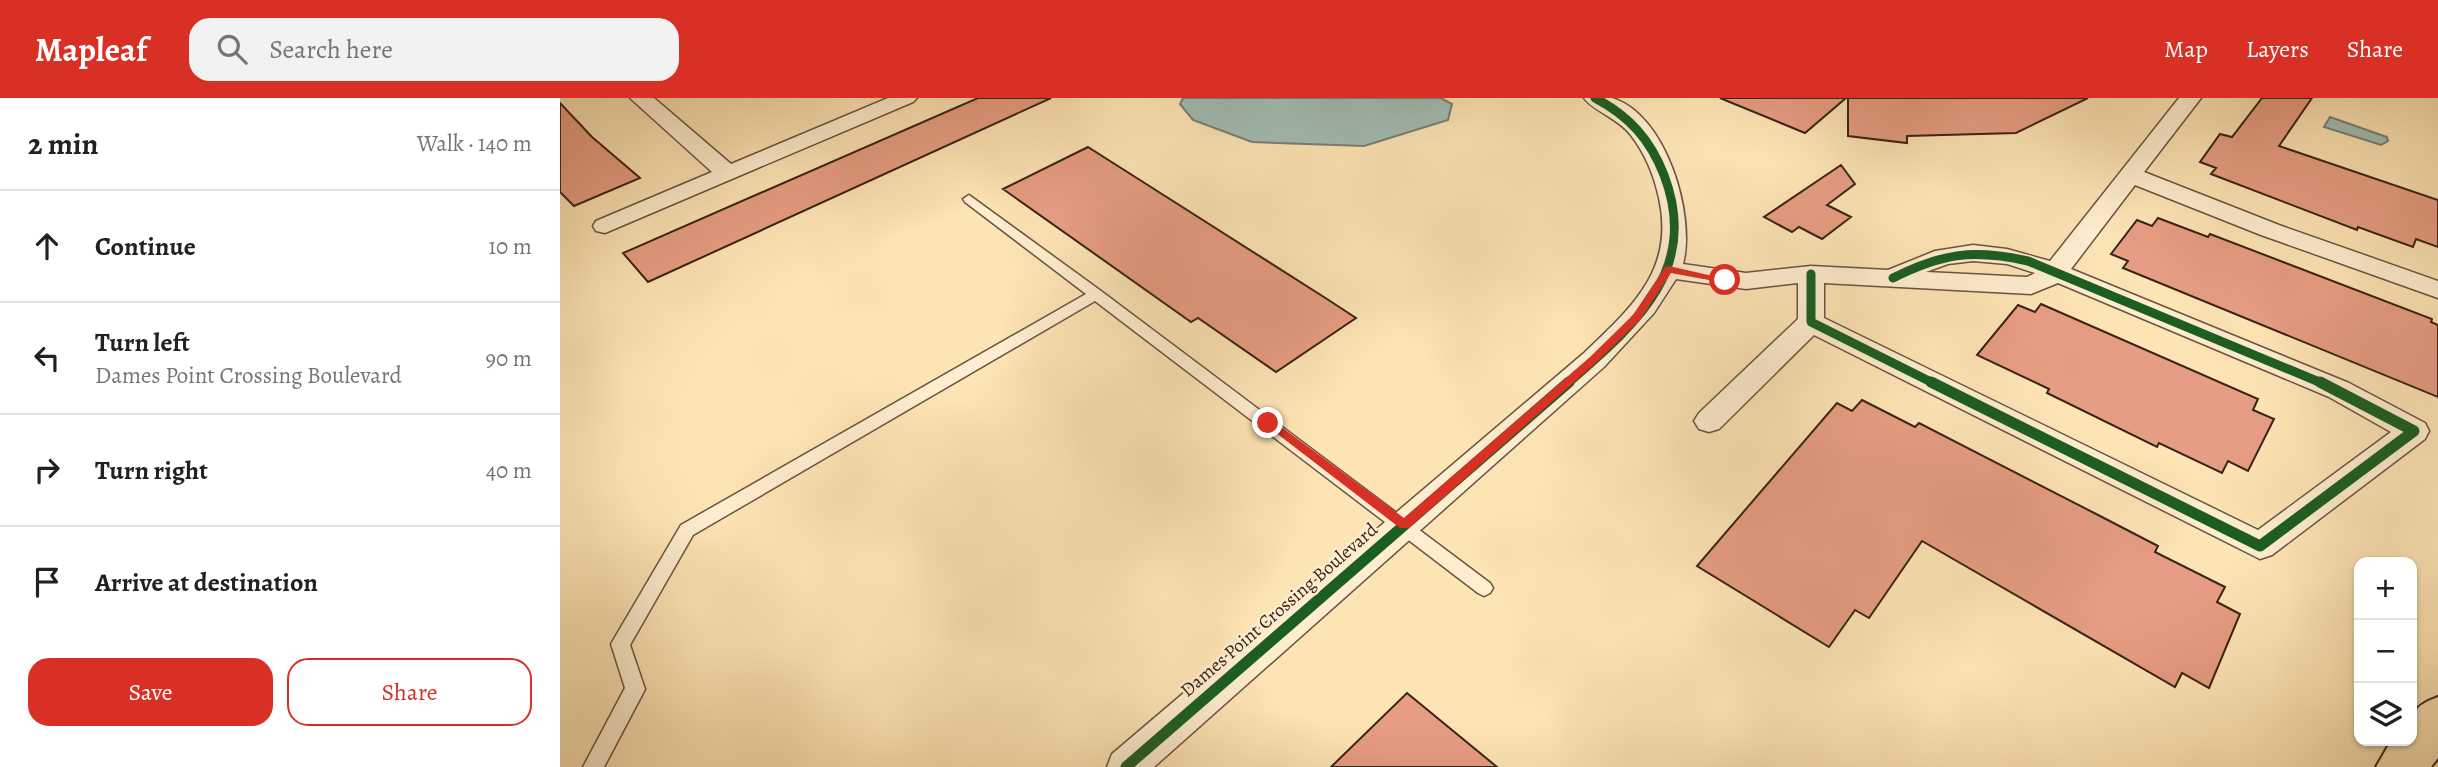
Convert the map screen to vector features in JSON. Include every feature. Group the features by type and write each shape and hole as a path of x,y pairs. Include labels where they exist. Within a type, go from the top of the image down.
{"highway":[{"path":"2401,767 2438,719"}],"street":[{"path":"642,98 728,174"},
{"path":"605,226 906,98"},
{"name":"Dames Point Crossing Boulevard","path":"1126,767 1594,360 1636,318 1669,269 1676,227 1671,191 1654,153 1624,115 1595,98"},
{"path":"1669,269 1725,280 1759,281 1788,274 1811,274 2031,286 2055,272 2190,98"},
{"path":"2130,175 2270,230 2438,290"},
{"path":"1811,322 2260,545 2414,431 2339,390 2055,272"},
{"path":"1709,421 1811,322 1811,274"}],"lane":[{"path":"969,199 1485,588"},
{"path":"593,767 635,689 620,644 687,530 1096,294"}],"water":[{"path":"1183,98 1441,98 1452,104 1448,120 1364,146 1252,142 1193,120 1180,104"},
{"path":"2330,117 2387,137 2388,141 2381,145 2324,127"}],"building":[{"path":"978,98 1051,98 648,282 623,253"},
{"path":"1720,98 1846,98 1805,133"},
{"path":"1848,98 2088,98 2016,133 1907,136 1907,143 1848,136"},
{"path":"2262,98 2312,98 2279,146 2438,200 2438,247 2416,239 2413,247 2358,227 2357,230 2211,174 2216,168 2200,162 2220,134 2232,137"},
{"path":"560,103 592,137 640,178 574,206 560,192"},
{"path":"1088,147 1356,318 1276,372 1198,318 1191,322 1003,189"},
{"path":"1841,165 1855,184 1827,205 1851,217 1822,239 1799,227 1792,232 1764,217"},
{"path":"2158,218 2208,237 2210,234 2432,319 2431,322 2438,325 2438,397 2123,268 2128,261 2111,254 2137,220 2152,226"},
{"path":"2041,304 2258,399 2253,410 2274,419 2248,471 2228,461 2222,473 2159,443 2157,447 2047,393 2049,389 1977,355 2018,305 2035,312"},
{"path":"1862,400 1915,427 1919,423 2102,517 2158,546 2155,552 2225,587 2217,602 2240,614 2209,688 2182,673 2175,687 1922,541 1869,618 1855,610 1829,647 1697,566 1837,403 1852,411"},
{"path":"1407,693 1497,767 1331,767"}],"cycle path":[{"path":"1126,767 1594,360 1654,295 1668,270 1674,251 1673,208 1668,186 1660,165 1637,128 1623,114 1595,98"},
{"path":"1811,274 1811,322 2260,546 2414,431 2339,390 2028,261 1989,254 1958,254 1928,262 1893,278"}],"route":[{"path":"1268,423 1404,525 1594,360 1636,318 1669,269 1725,280"}]}
